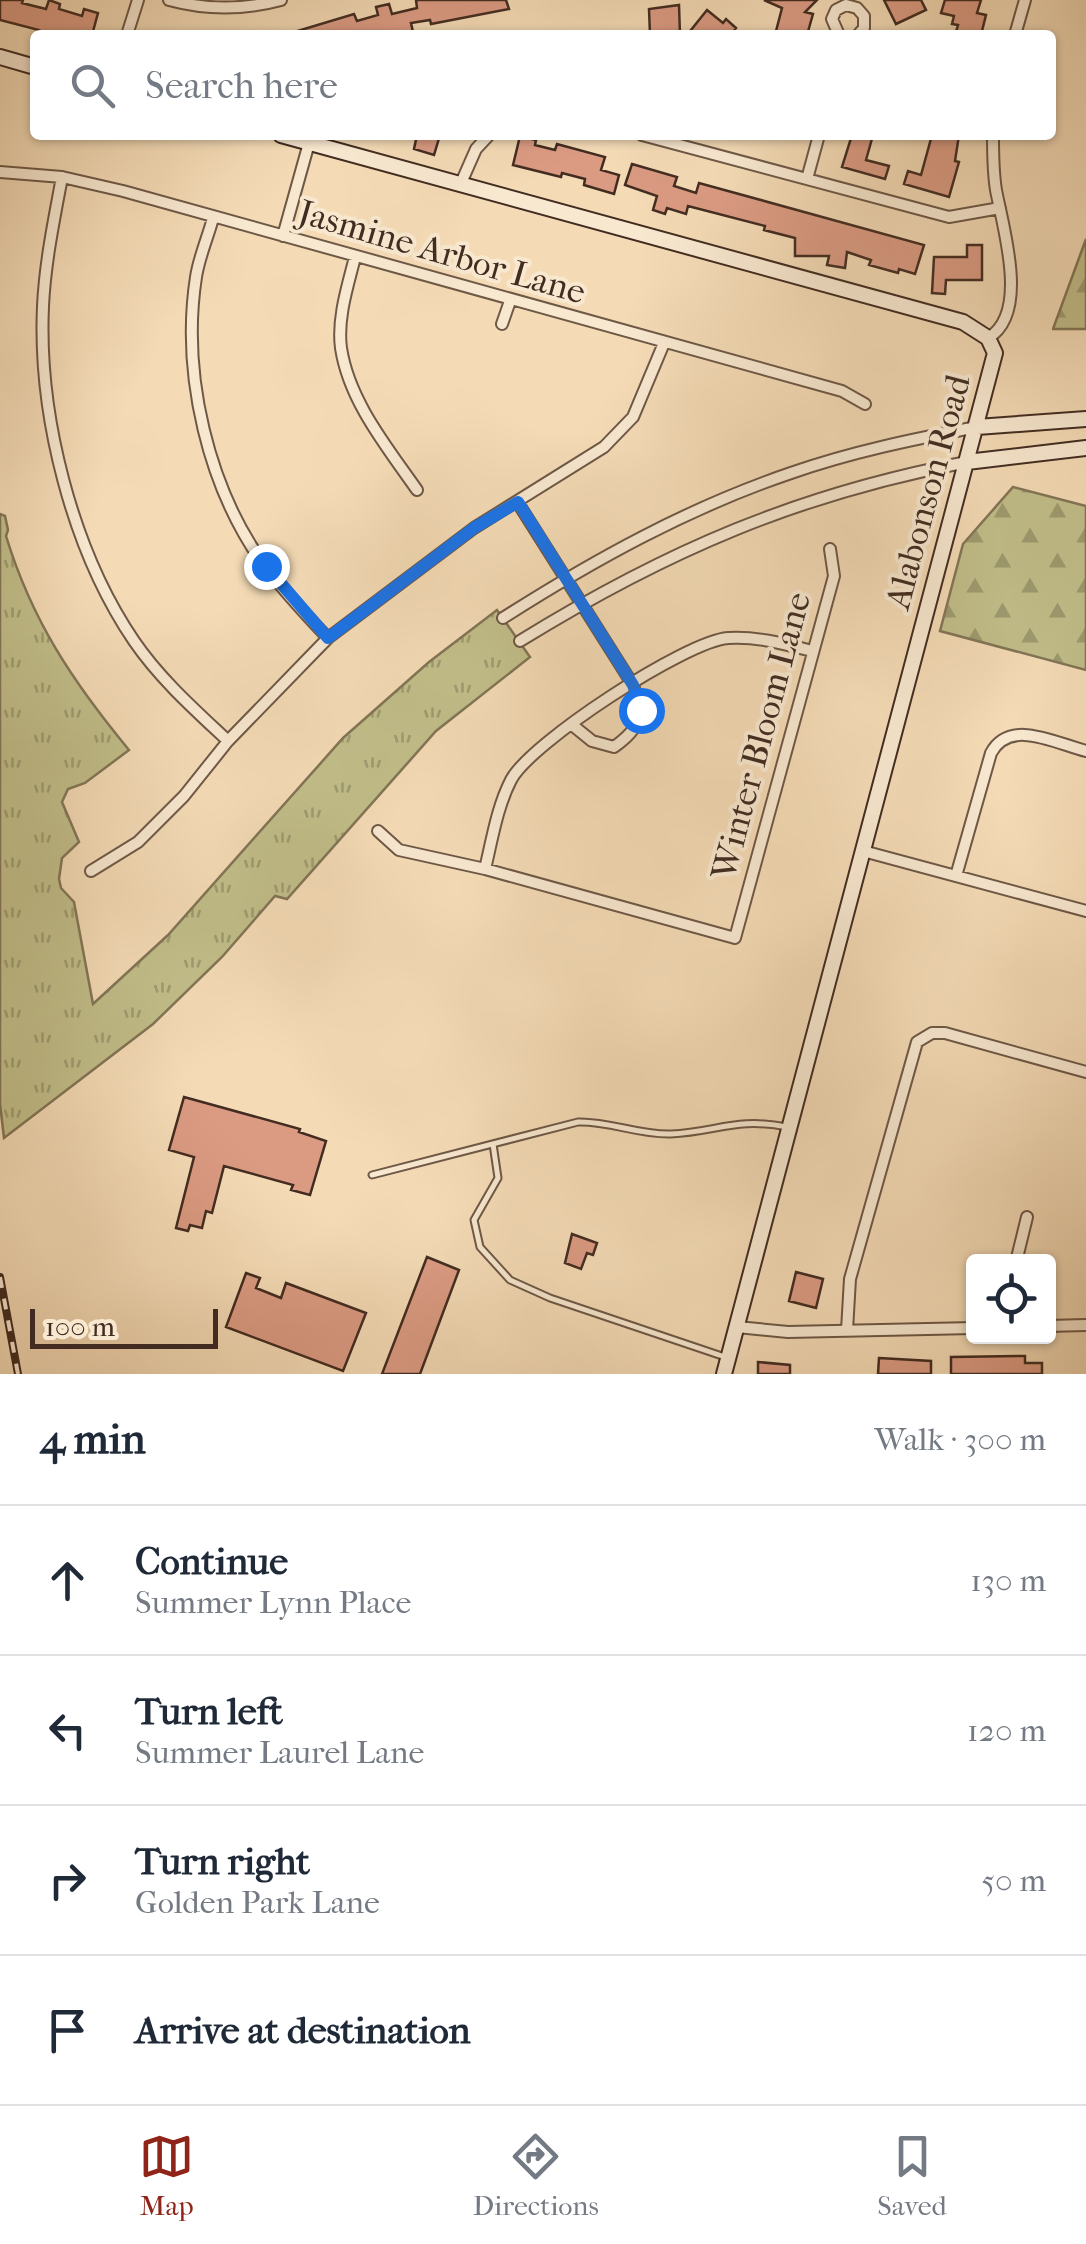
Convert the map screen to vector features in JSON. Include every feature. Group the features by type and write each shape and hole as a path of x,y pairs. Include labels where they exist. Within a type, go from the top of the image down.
{"street":[{"path":"129,30 138,0"},
{"path":"169,0 194,6 238,8 281,0"},
{"path":"1017,30 1025,0"},
{"path":"837,30 832,19 836,10 846,5 857,8 864,16 862,30"},
{"path":"0,57 30,66"},
{"name":"Alabonson Road","path":"299,140 963,322 988,338 995,354 726,1366"},
{"path":"461,183 484,140"},
{"path":"664,140 949,217 1000,208"},
{"path":"807,180 818,140"},
{"path":"988,338 1003,324 1010,256 994,174 993,140"},
{"path":"283,236 310,143"},
{"name":"Jasmine Arbor Lane","path":"0,172 62,178 123,191 842,391 864,404"},
{"path":"62,178 51,236 43,320 44,366 63,475 105,592 134,642 174,691 228,741"},
{"path":"214,218 196,274 191,332 198,396 215,465 238,521 266,566 328,638"},
{"path":"356,256 344,302 341,346 355,394 417,490"},
{"path":"502,324 510,301"},
{"path":"91,871 138,842 328,638 474,528 604,447 633,417 664,343"},
{"path":"503,618 565,578 667,524 790,473 858,452 977,427 1086,419"},
{"path":"520,641 665,559 764,516 842,490 968,462 1086,448"},
{"path":"518,502 633,685 641,710 633,734 614,747 592,741 571,724"},
{"name":"Winter Bloom Lane","path":"485,869 734,938 834,576 830,549"},
{"path":"378,831 400,850 485,869 512,778 537,748 571,724 681,652 726,638 772,641 812,650"},
{"path":"956,876 991,753 999,740 1017,733 1086,752"},
{"path":"863,851 1086,912"},
{"path":"847,1330 850,1279 914,1048 927,1035 946,1033 1086,1072"},
{"path":"1018,1254 1028,1217"},
{"path":"1056,1326 1086,1325"},
{"path":"737,1327 788,1332 966,1328"}],"lane":[{"path":"372,1174 578,1122 601,1121 645,1134 689,1132 752,1120 790,1127"},
{"path":"493,1144 498,1178 474,1220 480,1247 510,1280 726,1366"}],"green space":[{"path":"1086,239 1086,329 1053,329"},
{"path":"1013,487 1086,506 1086,670 940,631 963,544"},
{"path":"0,514 5,516 6,536 28,596 56,649 129,750 85,783 68,789 62,802 79,842 62,858 59,879 61,888 74,902 93,1004 168,935 343,738 429,662 497,610 530,657 436,731 287,899 275,896 222,957 153,1024 4,1138 0,1104"}],"building":[{"path":"0,0 23,0 22,3 46,9 49,0 60,4 59,9 82,16 84,9 98,13 93,30 39,30 0,20"},
{"path":"416,0 506,0 509,9 431,24 430,20 411,23 413,30 301,30 354,14 357,21 378,15 376,7 389,4 392,14 417,8"},
{"path":"764,0 817,0 805,12 813,14 808,30 776,30 782,8"},
{"path":"884,0 921,0 926,10 896,24"},
{"path":"945,0 981,0 977,13 986,15 982,30 956,30 958,25 952,24 954,16 941,13"},
{"path":"679,5 680,30 650,30 649,9"},
{"path":"707,10 736,28 735,30 691,30"},
{"path":"416,140 438,140 434,155 414,149"},
{"path":"519,140 536,140 535,145 555,150 557,144 605,157 601,170 619,175 614,194 584,185 585,179 513,165"},
{"path":"850,140 872,140 866,160 889,166 885,179 842,167"},
{"path":"931,140 958,140 955,161 959,162 949,197 904,184 908,171 921,175"},
{"path":"632,164 677,177 674,186 696,193 699,183 924,245 915,274 869,265 871,260 847,252 845,268 827,265 829,256 795,256 795,238 688,206 686,214 667,208 665,214 653,210 657,196 625,185"},
{"path":"967,245 982,245 982,280 946,280 945,294 932,293 934,257 967,257"},
{"path":"184,1097 300,1129 299,1132 326,1141 310,1195 291,1190 293,1185 224,1166 212,1213 206,1211 202,1228 176,1228 194,1157 169,1150"},
{"path":"572,1234 597,1243 593,1255 587,1253 581,1269 565,1263"},
{"path":"427,1257 459,1270 420,1374 382,1374"},
{"path":"796,1272 823,1279 816,1308 789,1301"},
{"path":"246,1273 260,1278 256,1288 281,1298 286,1283 366,1313 343,1371 226,1327"},
{"path":"1025,1356 1025,1363 1042,1363 1042,1374 951,1374 951,1357"},
{"path":"879,1358 931,1361 931,1374 878,1374"},
{"path":"758,1362 790,1365 790,1374 758,1374"}],"railway":[{"path":"0,1277 18,1374"}],"route":[{"path":"266,566 328,638 474,528 518,502 633,685 641,710"}]}
